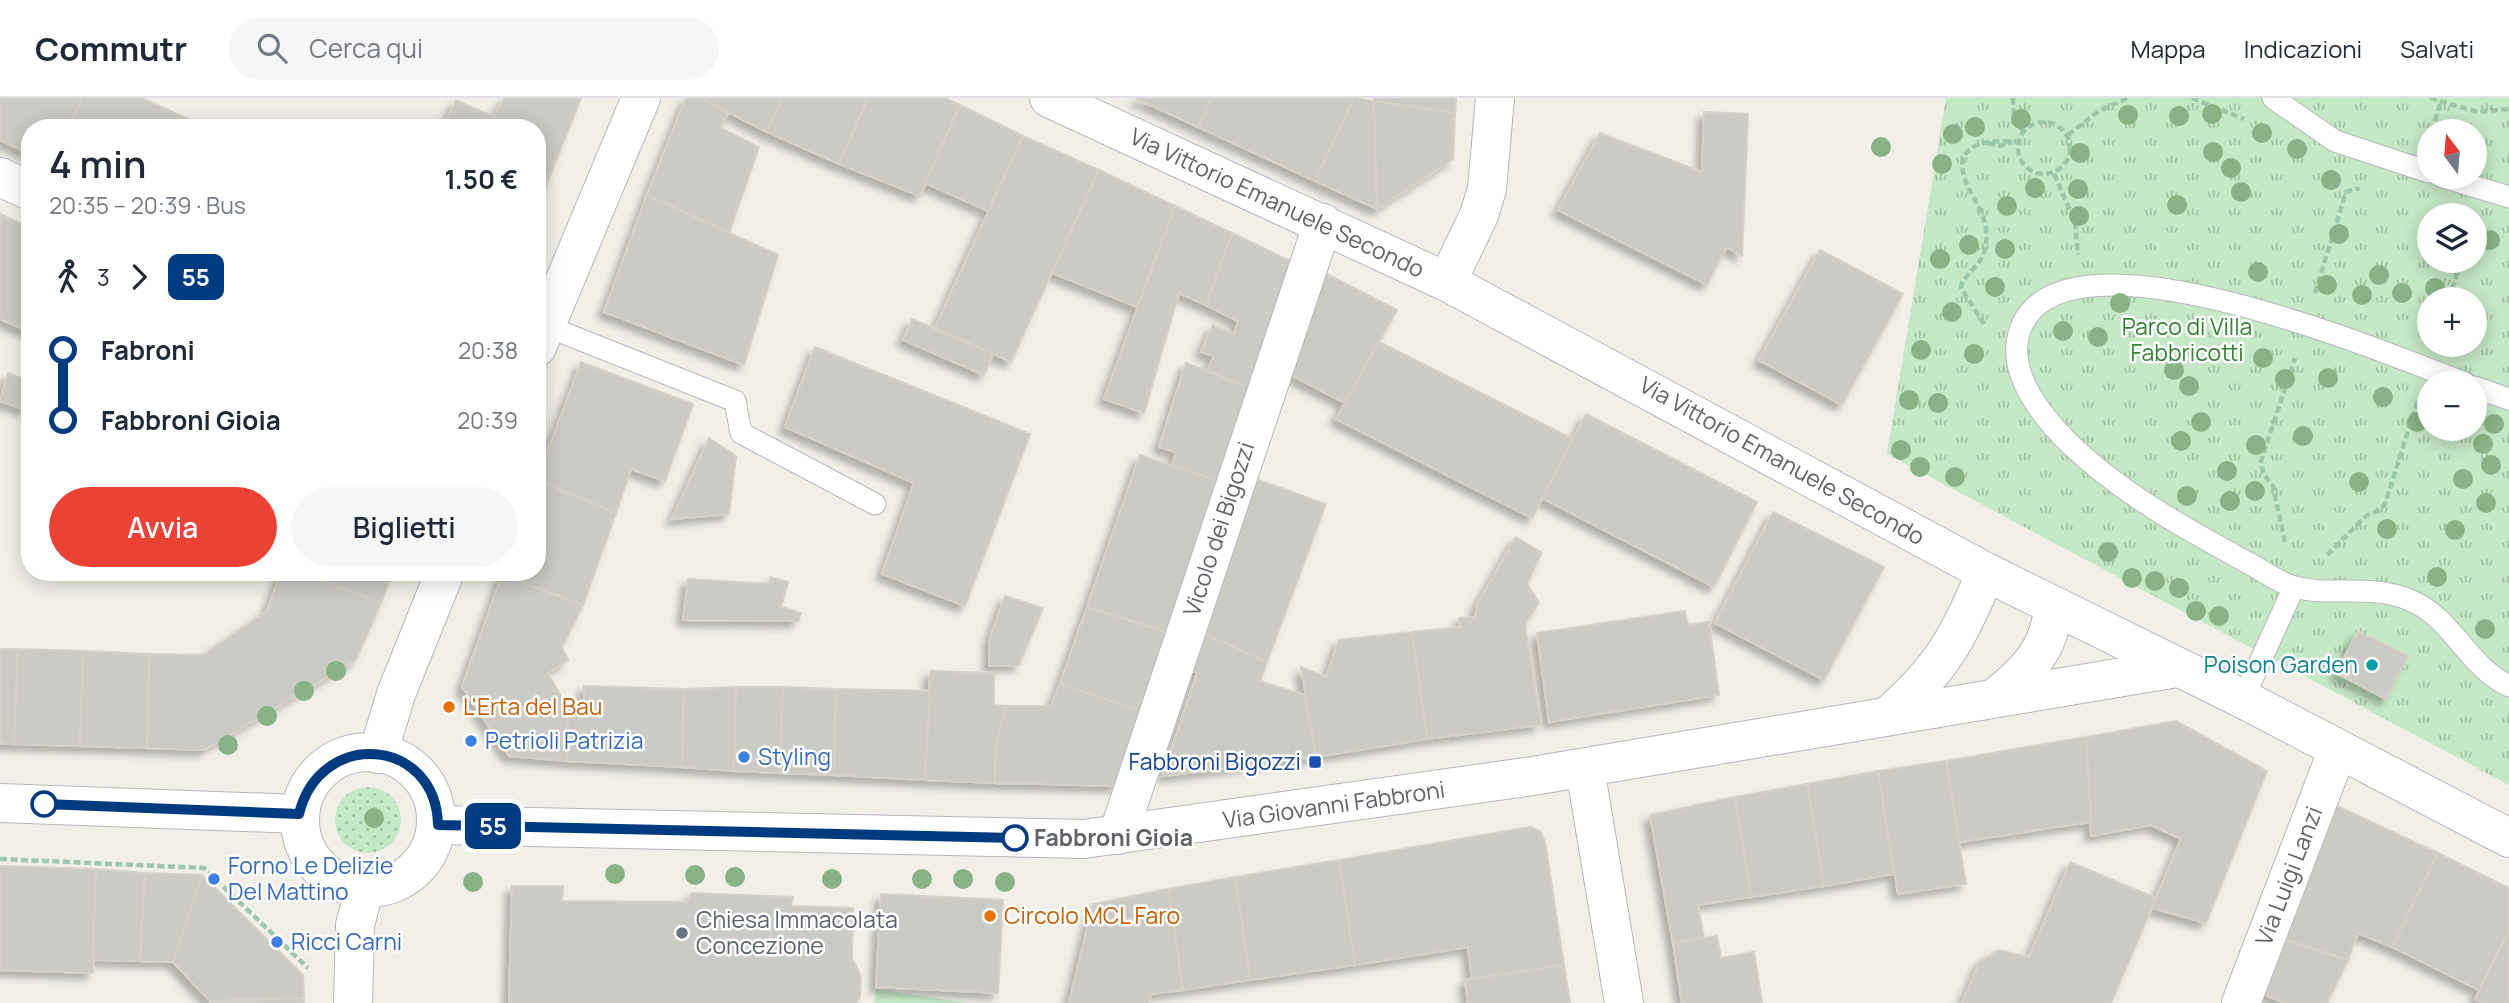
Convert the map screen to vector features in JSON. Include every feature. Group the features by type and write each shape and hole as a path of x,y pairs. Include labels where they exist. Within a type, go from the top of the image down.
{"street":[{"path":"546,326 642,98"},
{"name":"Via Vittorio Emanuele Secondo","path":"1049,98 1447,282 1986,572 2243,699 2509,838"},
{"path":"1447,282 1479,215 1487,189 1495,98"},
{"path":"0,177 21,187"},
{"name":"Vicolo dei Bigozzi","path":"1118,835 1323,223"},
{"path":"1888,716 1939,666 1963,629 1986,572"},
{"path":"378,754 396,694 441,581"},
{"path":"1997,696 2035,660 2047,639 2053,607"},
{"name":"Via Giovanni Fabbroni","path":"438,825 1084,839 1585,768 1997,696 2177,668"},
{"name":"Via Luigi Lanzi","path":"2241,1003 2338,748"},
{"path":"359,753 378,754 397,759 425,781 438,811 438,825 434,841 413,869 382,886 365,887 344,883 326,873 312,858 303,840 299,814 304,795 324,769 340,758 359,753"},
{"path":"1585,768 1623,1003"},
{"path":"0,803 299,814"},
{"path":"353,1003 355,925 365,887"}],"lane":[{"path":"2273,98 2335,141 2417,168"},
{"path":"2483,189 2509,197"},
{"path":"2432,371 2305,325 2204,296 2103,283 2070,288 2048,299 2027,317 2021,327 2016,353 2025,383 2042,411 2072,446 2100,470 2180,524 2294,587 2377,592 2414,601 2444,625 2482,669 2509,685"},
{"path":"546,337 735,401 741,433 875,504"},
{"path":"2487,392 2509,400"},
{"path":"2243,699 2294,587"}],"path":[{"path":"2013,98 2014,116 2023,132"},
{"path":"2068,135 2099,111 2128,98"},
{"path":"2430,98 2478,112 2509,109"},
{"path":"2436,119 2441,101"},
{"path":"2046,123 2062,129 2068,135 2070,152 2064,167 2054,174 2038,173 2025,167 2018,154 2018,142 2023,132 2029,127 2046,123"},
{"path":"2016,353 1983,323 1961,288 1963,280 1979,265 1986,243 1983,216 1963,178 1963,157 1977,145 1999,139 2018,142"},
{"path":"2054,174 2069,202 2077,230 2078,254 2070,288"},
{"path":"2318,284 2346,191"},
{"path":"2294,587 2273,486 2263,474 2261,461 2305,325"},
{"path":"2294,587 2366,516 2380,510 2385,504 2427,369"},
{"path":"0,859 204,868 307,965 308,975"}],"green space":[{"name":"Parco di Villa Fabbricotti","path":"1946,98 2509,98 2509,785 1887,454"},
{"path":"368,787 381,790 391,797 398,807 401,820 398,833 391,843 381,850 368,853 355,850 345,843 338,833 335,820 338,807 345,797 355,790"},
{"path":"876,989 968,1003 874,1003"}],"building":[{"path":"0,98 82,98 73,119 21,119 21,150 0,140"},
{"path":"82,98 142,98 188,119 73,119"},
{"path":"505,98 581,98 546,186 546,119 447,119 456,100 494,117"},
{"path":"686,98 701,98 728,114 721,128 759,147 729,233 647,195"},
{"path":"701,98 782,98 767,132"},
{"path":"782,98 868,98 839,164 767,132"},
{"path":"868,98 945,98 960,105 920,196 839,164"},
{"path":"1135,98 1212,98 1198,127"},
{"path":"1212,98 1354,98 1315,181 1198,127"},
{"path":"1354,98 1374,101 1377,209 1315,181"},
{"path":"1374,98 1456,98 1455,113 1374,101"},
{"path":"1374,101 1455,113 1453,159 1377,209"},
{"path":"960,105 1023,136 988,211 925,183"},
{"path":"1704,112 1748,114 1742,256 1727,247 1707,285 1558,210 1600,133 1702,172"},
{"path":"1023,136 1099,170 1011,362 935,328"},
{"path":"1099,170 1175,206 1137,307 1052,273"},
{"path":"647,195 778,255 744,365 604,312"},
{"path":"1175,206 1232,233 1206,305 1179,293 1144,413 1104,399"},
{"path":"0,214 21,224 21,328 0,319"},
{"path":"1232,233 1296,264 1253,389 1207,371 1214,356 1201,352 1213,325 1234,334 1238,321 1206,305"},
{"path":"1820,250 1903,294 1842,405 1759,360"},
{"path":"1319,270 1397,310 1345,403 1285,372"},
{"path":"912,319 993,354 984,375 903,340"},
{"path":"1379,342 1573,439 1532,518 1336,419"},
{"path":"815,347 1030,434 965,606 882,574 914,483 785,427"},
{"path":"581,362 693,404 665,481 631,469 616,513 546,484 546,456"},
{"path":"1186,363 1253,389 1221,482 1172,467 1176,452 1159,447"},
{"path":"8,373 21,378 21,408 0,401"},
{"path":"1586,414 1757,502 1714,587 1542,498"},
{"path":"709,438 736,456 729,514 672,519"},
{"path":"1140,455 1221,482 1169,633 1087,607"},
{"path":"1250,477 1326,504 1267,662 1200,632"},
{"path":"546,484 616,513 583,605 518,581 546,581"},
{"path":"1773,512 1884,567 1824,680 1715,623"},
{"path":"1516,537 1542,553 1527,584 1539,602 1525,625 1541,725 1427,739 1412,632 1461,627 1459,618 1475,617 1477,605"},
{"path":"770,577 788,582 781,607 801,613 798,621 683,620 688,579 769,584"},
{"path":"278,581 324,581 381,603 356,660 204,750 147,748 149,654 203,655 267,611"},
{"path":"324,581 390,581 381,603"},
{"path":"500,581 518,581 583,605 562,648 568,660 548,673 568,709 567,761 509,756 462,687"},
{"path":"1005,596 1043,608 1019,665 989,666 990,638"},
{"path":"1087,607 1169,633 1142,711 1060,684"},
{"path":"1685,611 1688,625 1709,622 1719,695 1549,722 1537,633"},
{"name":"Poison Garden","path":"2358,631 2408,656 2386,699 2336,673"},
{"path":"1200,632 1267,662 1260,681 1304,695 1316,757 1163,776 1197,673 1188,668"},
{"path":"1412,632 1427,739 1316,757 1301,667 1326,677 1339,640"},
{"path":"0,649 18,649 14,744 0,744"},
{"path":"18,649 83,651 80,746 14,744"},
{"path":"83,651 149,654 147,748 80,746"},
{"path":"930,671 994,673 994,705 1006,706 996,746 995,783 925,780"},
{"path":"1060,684 1142,711 1117,786 995,783 996,746 1006,706 1051,706"},
{"path":"584,686 684,689 682,767 567,761 568,709 584,709"},
{"path":"736,687 734,771 682,767 684,689"},
{"path":"736,687 783,687 780,773 734,771"},
{"path":"783,687 836,689 834,775 780,773"},
{"path":"836,689 930,691 925,780 834,775"},
{"path":"2176,721 2267,771 2206,923 2152,908 2181,839 2151,825 2091,836 2086,737"},
{"path":"2086,737 2091,822 1959,842 1946,761"},
{"path":"1946,761 1966,884 1898,894 1878,771"},
{"path":"1878,771 1894,874 1824,886 1807,784"},
{"path":"1807,784 1824,886 1751,897 1735,797"},
{"path":"1735,797 1751,897 1698,905 1704,938 1673,943 1650,815"},
{"path":"2337,806 2438,853 2392,947 2358,933 2348,960 2286,940"},
{"path":"1530,827 1540,831 1545,841 1564,965 1472,979 1468,947 1355,965 1339,860"},
{"path":"2438,853 2509,888 2509,930 2479,990 2392,947"},
{"path":"1339,860 1355,965 1250,980 1235,877"},
{"path":"2070,862 2156,898 2111,1003 1962,1003 1980,962 1998,950 2029,957"},
{"path":"0,866 96,869 93,973 0,970"},
{"path":"96,869 145,873 140,961 93,960"},
{"path":"145,873 202,875 173,962 140,961"},
{"path":"202,875 303,975 304,998 210,1001 173,962"},
{"path":"1235,877 1250,980 1183,990 1168,889"},
{"name":"Chiesa Immacolata Concezione","path":"512,886 563,886 562,901 688,902 691,893 793,897 791,906 853,908 852,958 861,976 860,998 856,1003 509,1003"},
{"path":"1168,889 1183,990 1151,994 1148,1003 1069,1003 1093,904"},
{"path":"881,894 1003,900 998,993 876,987"},
{"path":"2509,930 2509,1003 2483,1003 2475,999"},
{"path":"1717,936 1721,958 1754,952 1762,1003 1682,1003 1673,943"},
{"path":"2286,940 2348,960 2327,1003 2285,1003 2263,994"},
{"path":"1564,965 1570,1003 1468,1003 1465,980"},
{"path":"304,998 304,1003 210,1003 210,1001"}],"bus line":[{"name":"55","path":"44,804 299,814 304,795 324,769 340,758 359,753 397,759 413,769 425,781 432,795 438,811 438,825 1015,838"}],"place":[{"name":"Poison Garden","path":"2372,665"},
{"name":"L'Erta del Bau","path":"449,707"},
{"name":"Petrioli Patrizia","path":"471,741"},
{"name":"Styling","path":"744,757"},
{"name":"Fabbroni Bigozzi","path":"1315,762"},
{"name":"Fabbroni Gioia","path":"1015,838"},
{"name":"Forno Le Delizie Del Mattino","path":"214,879"},
{"name":"Circolo MCL Faro","path":"990,916"},
{"name":"Chiesa Immacolata Concezione","path":"682,933"},
{"name":"Ricci Carni","path":"277,942"}]}
